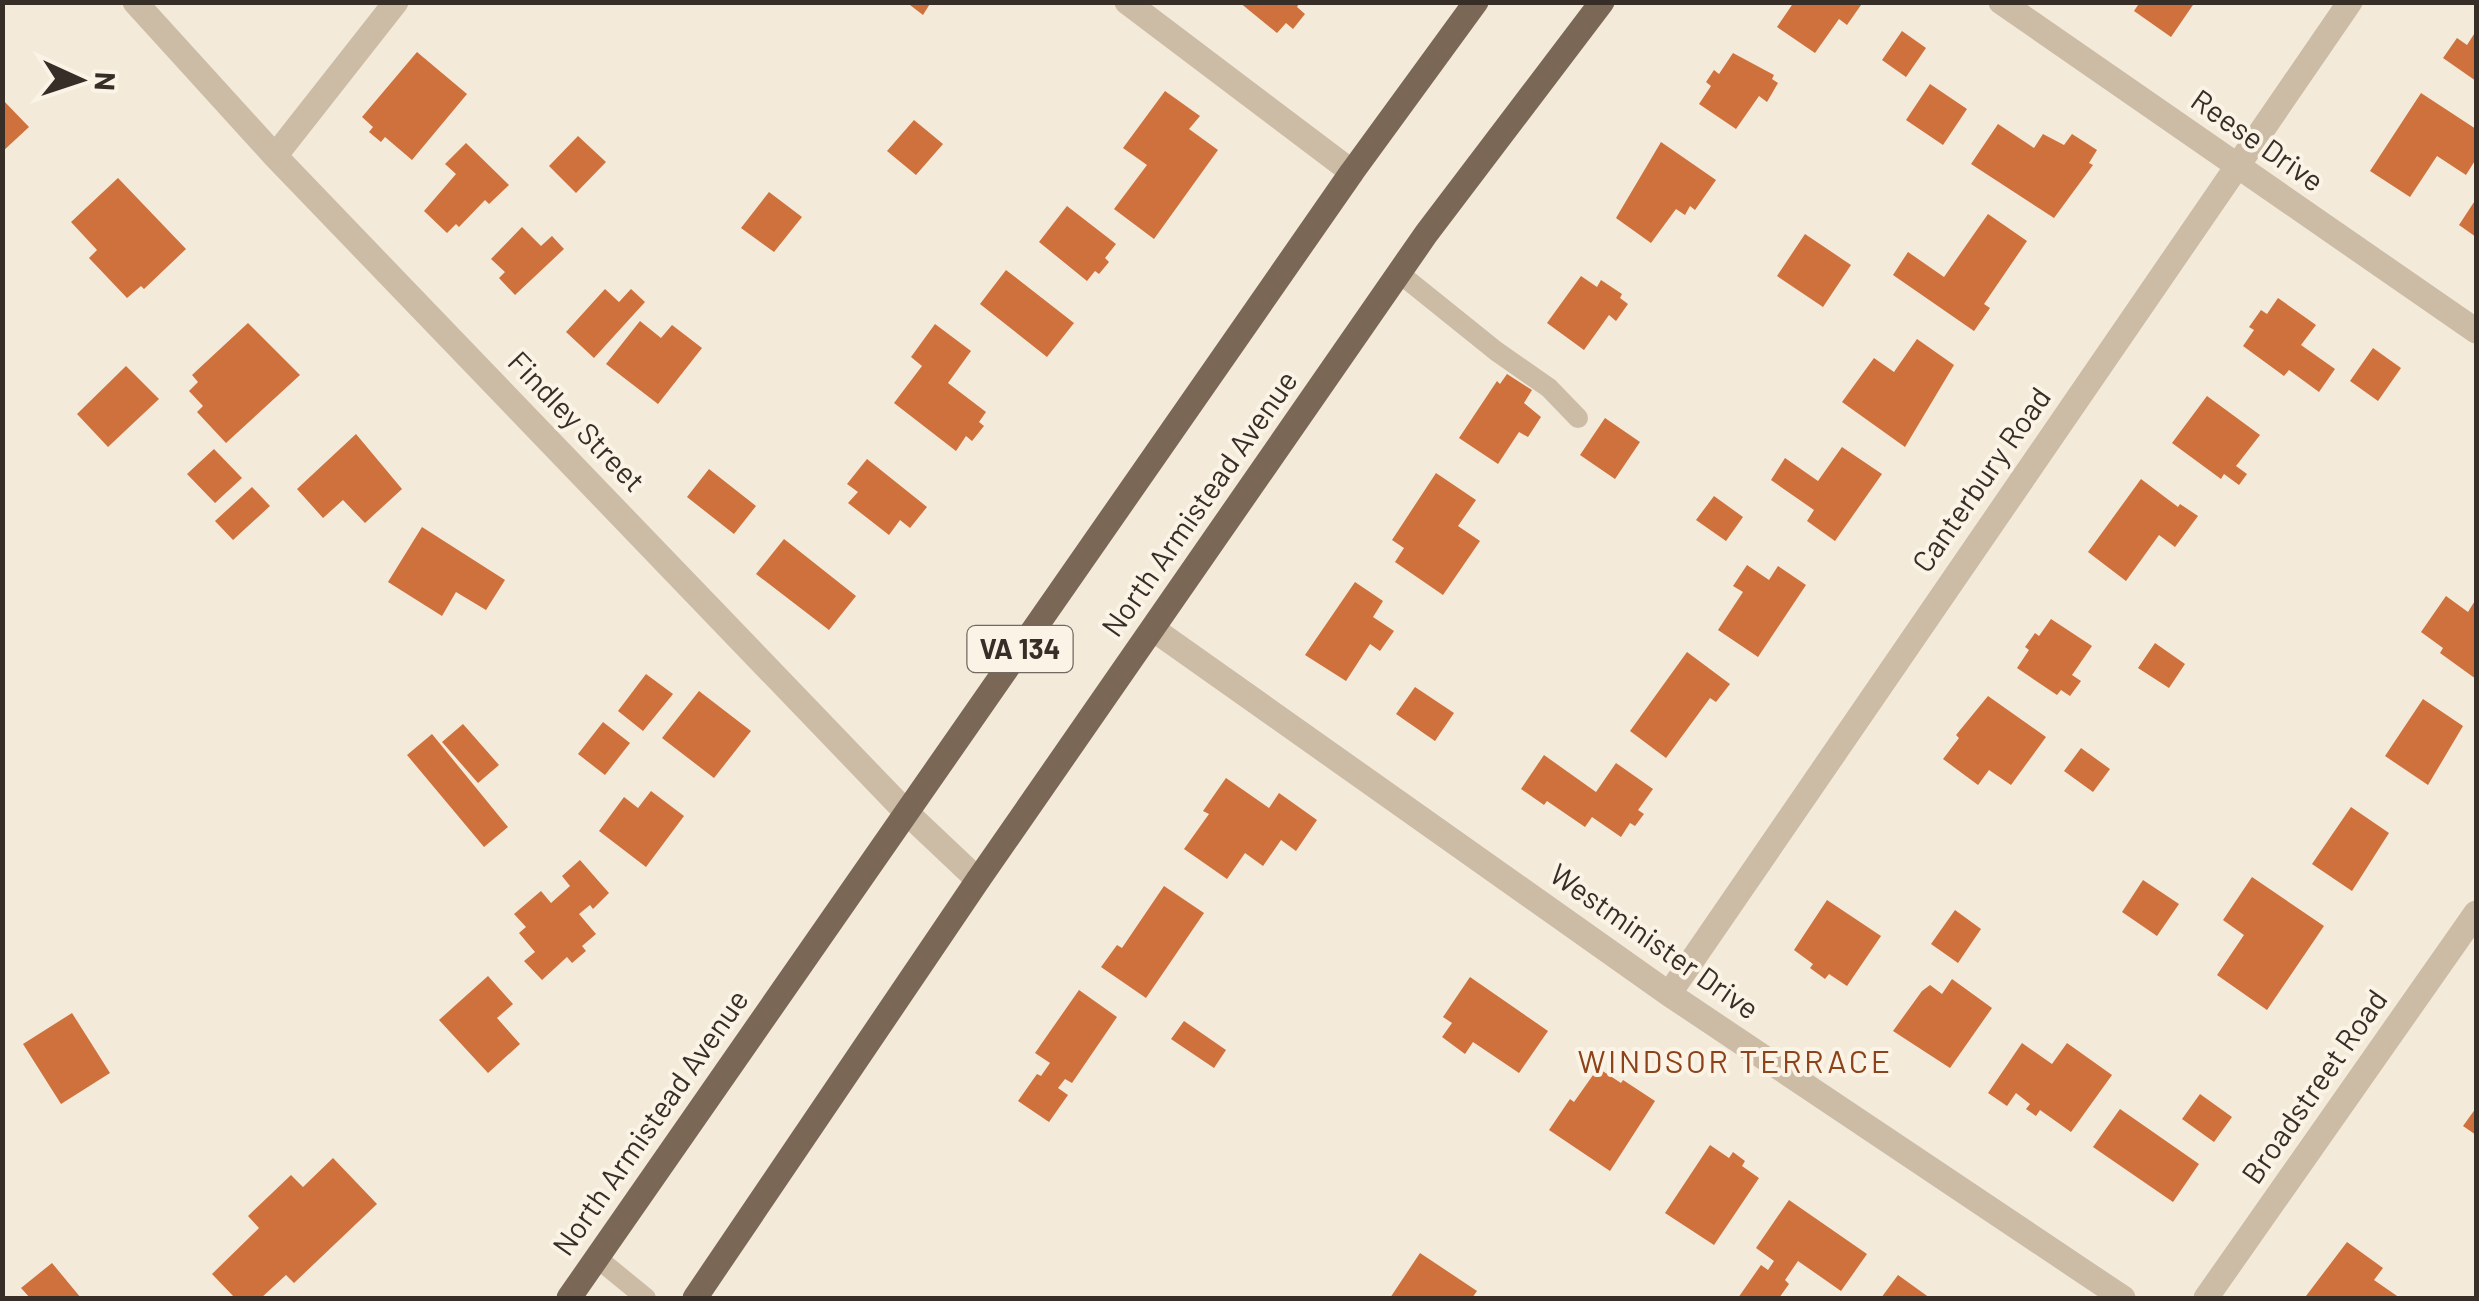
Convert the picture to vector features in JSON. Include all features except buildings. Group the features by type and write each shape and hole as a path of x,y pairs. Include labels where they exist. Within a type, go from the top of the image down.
{"main road":[{"name":"North Armistead Avenue","path":"569,1298 1352,172 1476,2"},
{"name":"North Armistead Avenue","path":"694,1298 978,880 1400,274 1602,2"}],"street":[{"name":"Findley Street","path":"135,2 275,156 906,812 978,880"},
{"path":"275,156 396,2"},
{"path":"1127,2 1352,172"},
{"name":"Reese Drive","path":"2001,2 2476,331"},
{"name":"Canterbury Road","path":"1669,994 2350,2"},
{"name":"Westminister Drive","path":"1153,629 1669,994 2123,1298"},
{"name":"Broadstreet Road","path":"2206,1298 2476,913"}],"lane":[{"path":"1400,274 1548,388 1578,418"},
{"path":"597,1258 646,1298"}],"district":[{"name":"WINDSOR TERRACE","path":"1735,1062"}]}
